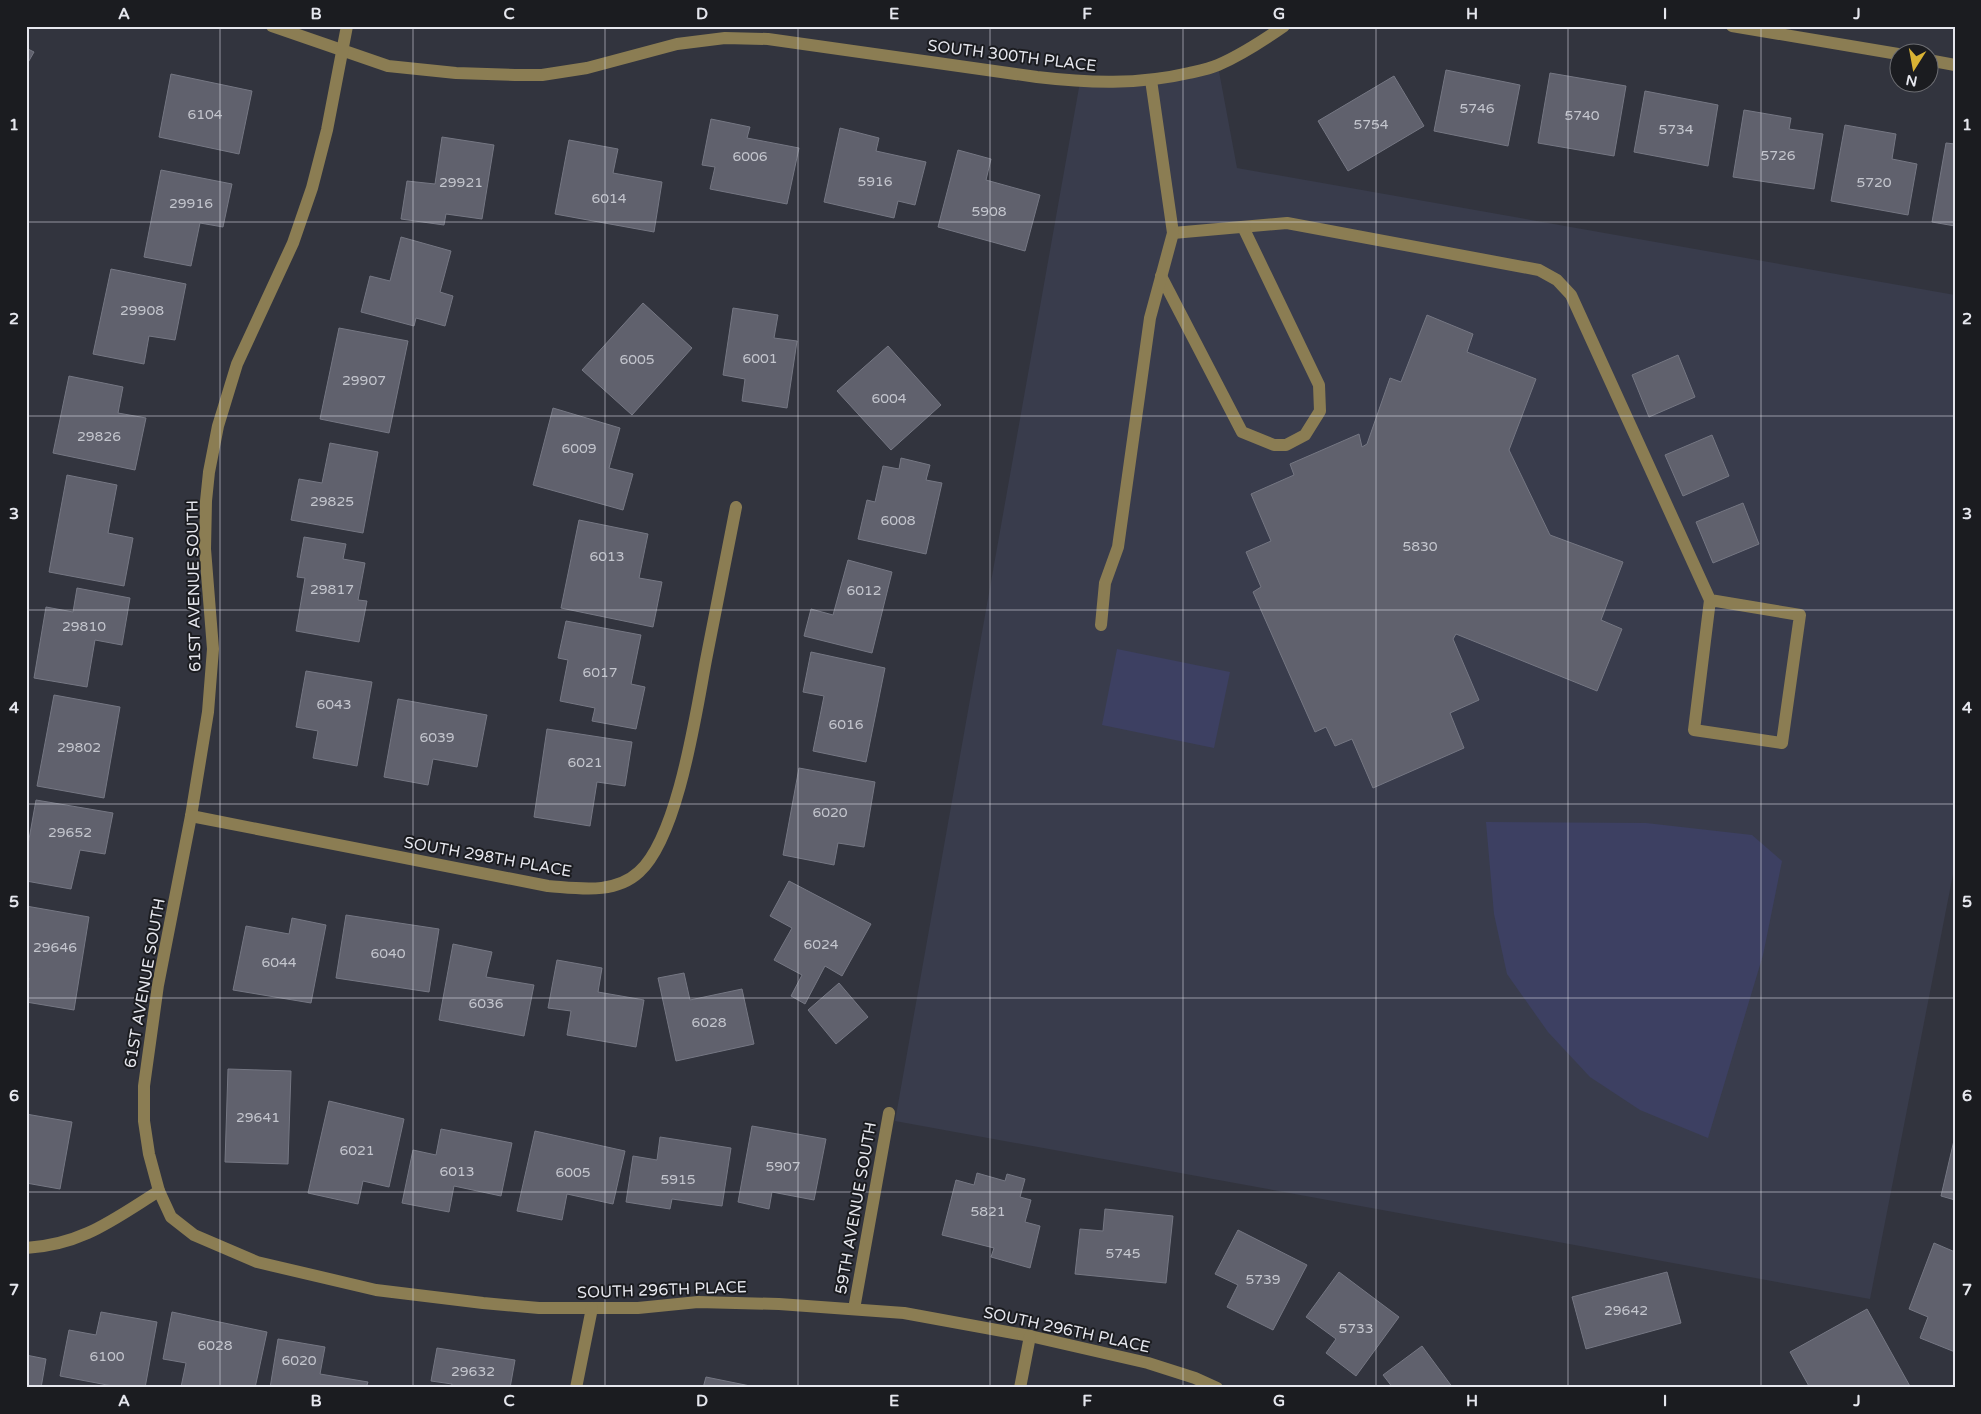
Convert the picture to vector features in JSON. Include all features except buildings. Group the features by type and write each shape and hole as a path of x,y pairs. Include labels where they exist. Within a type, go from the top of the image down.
{"street":[{"name":"SOUTH 300TH PLACE","path":"272,26 388,66 456,73 542,75 587,68 677,44 725,38 768,39 1080,82 1151,80 1218,66 1284,26"},
{"name":"61ST AVENUE SOUTH","path":"159,1191 149,1154 144,1121 144,1086 158,985 204,745 211,681 213,633 207,578 205,530 207,486 214,441 237,364 293,243 312,188 326,138 347,26"},
{"path":"1732,26 1888,52"},
{"path":"1938,62 1955,65"},
{"path":"1101,625 1105,583 1118,547 1150,318 1173,233 1151,80"},
{"path":"1173,233 1287,223 1539,270 1557,280 1571,295 1710,600 1694,730 1782,743 1800,615 1710,600"},
{"path":"1161,276 1242,432 1274,445 1286,445 1305,435 1320,411 1319,384 1243,227"},
{"name":"SOUTH 298TH PLACE","path":"191,816 548,886 584,889 603,888 631,878 645,866 656,850 674,802 690,742 736,507"},
{"name":"59TH AVENUE SOUTH","path":"854,1309 889,1113"},
{"path":"26,1248 62,1244 82,1236 103,1226 159,1191"},
{"name":"SOUTH 296TH PLACE","path":"159,1191 171,1217 194,1235 257,1262 376,1290 483,1304 539,1308 638,1308 698,1302 779,1304 904,1312 1030,1336 1155,1365 1195,1378 1217,1388"},
{"path":"576,1388 592,1308"},
{"path":"1020,1388 1030,1336"}],"shaded area":[{"path":"1218,66 1237,168 1955,295 1955,864 1870,1299 895,1121 1080,82"},
{"path":"1117,649 1230,672 1214,748 1102,725"},
{"path":"1486,822 1646,823 1752,835 1782,861 1763,955 1708,1138 1640,1110 1590,1077 1548,1032 1507,974 1494,914"}]}
